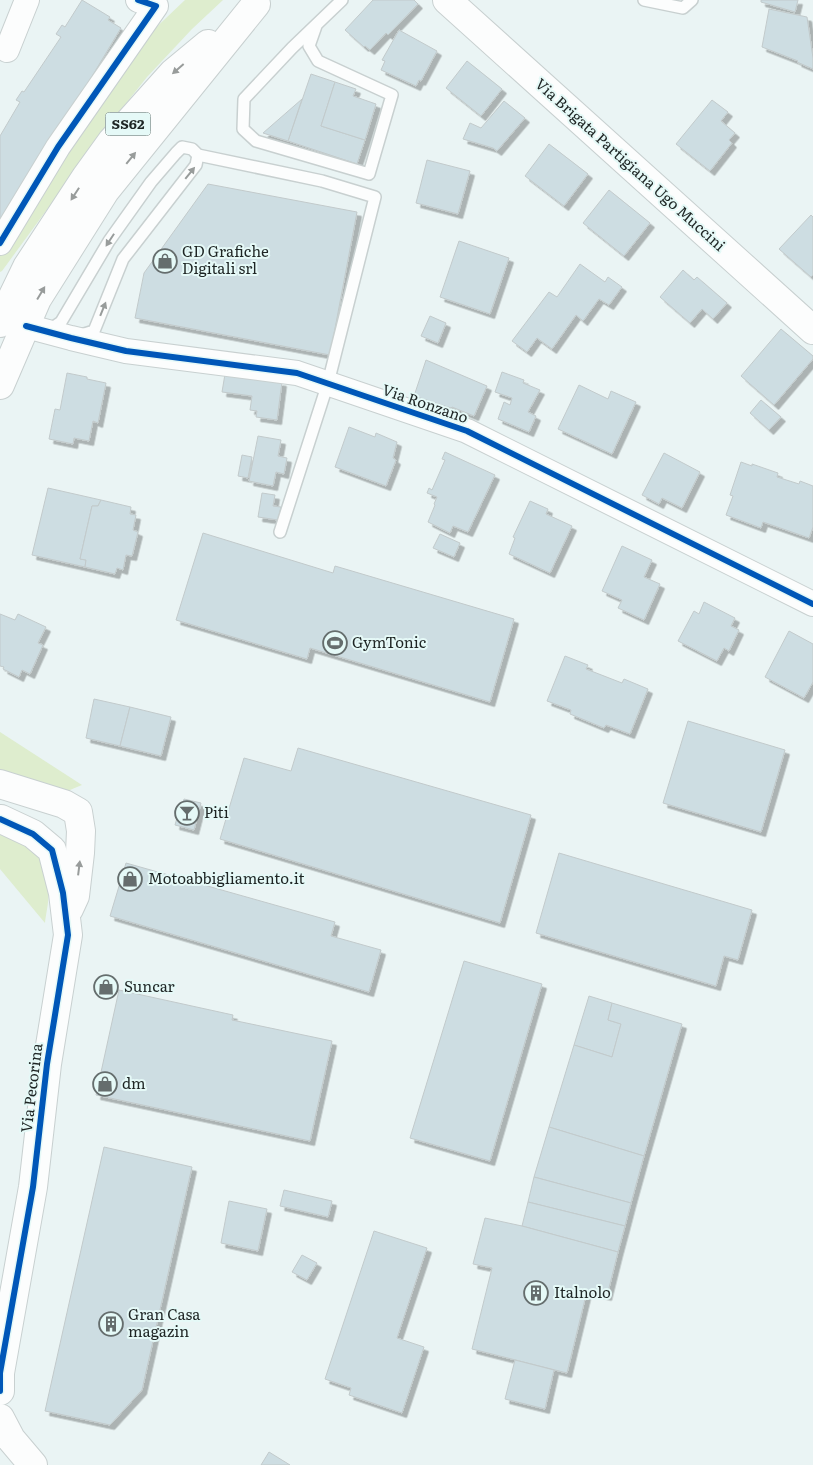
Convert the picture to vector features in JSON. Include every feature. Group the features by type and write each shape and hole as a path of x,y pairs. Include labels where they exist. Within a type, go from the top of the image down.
{"main road":[{"name":"Via Brigata Partigiana Ugo Muccini","path":"447,0 813,330"},
{"name":"SS62","path":"0,323 27,267 112,141 173,73 259,2"},
{"path":"0,386 37,329 37,299 105,191 259,2"},
{"path":"0,784 64,804 78,812"},
{"name":"Via Pecorina","path":"1,819 78,812 81,831 76,896 66,915"},
{"name":"Via Pecorina","path":"0,1391 0,1373 33,1186 47,1064 68,935 64,892 52,850 33,834 1,819"},
{"path":"0,1418 11,1439 34,1465"}],"street":[{"path":"7,50 27,0"},
{"path":"0,243 58,147 156,6 138,0"},
{"path":"0,293 27,267"},
{"name":"Via Ronzano","path":"37,329 126,351 296,373 467,431 813,604"}],"lane":[{"path":"316,26 309,46 318,61 392,95 370,174 256,141 243,129 244,99 292,48 342,0"},
{"path":"644,0 683,8 692,0"},
{"path":"37,329 61,322 109,241 151,182 182,147 192,149 198,155 322,181 375,197 328,383 280,532"},
{"path":"71,338 94,331 123,259 196,165 198,155"}],"green space":[{"path":"185,0 223,0 192,29 147,77 108,126 0,272 0,256 40,187 145,38"},
{"path":"0,732 82,785 65,792 0,777"},
{"path":"0,835 12,838 30,847 42,862 47,878 48,892 45,923 0,869"}],"building":[{"path":"82,0 110,17 108,20 121,28 0,230 0,136 20,102 16,100 22,91 24,92 61,37 56,34 62,25 65,27"},
{"path":"373,0 414,0 418,4 388,35 386,33 370,50 345,30"},
{"path":"761,0 798,0 795,12 761,2"},
{"path":"769,9 807,17 813,69 762,47"},
{"path":"399,30 437,51 421,81 419,80 416,86 381,70 385,61 382,60"},
{"path":"467,61 502,89 481,116 446,88"},
{"path":"311,74 335,82 321,126 365,140 357,164 288,141"},
{"path":"335,82 356,89 353,96 376,104 365,140 321,126"},
{"path":"302,99 288,141 263,133"},
{"path":"712,100 728,112 721,121 735,133 729,140 732,143 710,171 676,144"},
{"path":"504,101 525,118 497,151 463,139 470,123 481,128"},
{"path":"549,144 588,174 564,206 525,176"},
{"path":"427,160 470,171 458,214 416,203"},
{"path":"208,184 357,212 330,355 135,318 144,273"},
{"path":"609,190 650,223 624,256 583,223"},
{"path":"811,215 813,217 813,275 811,277 779,249"},
{"path":"459,241 509,258 490,314 440,297"},
{"path":"580,264 605,282 608,277 622,287 609,305 599,299 583,321 576,315 552,349 537,338 527,352 512,341 549,292 557,297"},
{"path":"683,270 694,280 697,277 727,303 713,319 702,309 690,323 660,297"},
{"path":"430,316 446,323 438,343 421,336"},
{"path":"781,329 813,356 813,359 774,405 741,376"},
{"path":"426,360 487,386 474,416 452,407 414,396"},
{"path":"502,372 524,380 523,383 540,390 528,412 536,416 529,432 498,419 504,402 510,405 512,398 495,392"},
{"path":"67,373 106,383 98,423 93,421 89,441 74,438 73,444 49,439 55,409 60,410"},
{"path":"225,374 282,382 277,420 256,417 257,411 250,410 252,396 222,392"},
{"path":"579,385 608,399 611,391 636,402 612,454 558,429"},
{"path":"761,400 781,417 769,430 750,413"},
{"path":"349,427 375,437 376,433 397,442 393,458 396,460 386,486 335,467"},
{"path":"258,436 281,440 278,456 287,458 284,474 276,472 273,486 249,481"},
{"path":"445,452 495,475 468,532 453,526 450,533 428,522 437,497 427,493 429,488 432,490 445,460 442,459"},
{"path":"664,453 700,472 682,508 662,498 659,504 642,495"},
{"path":"242,455 252,457 248,478 238,476"},
{"path":"741,462 778,473 777,477 799,484 800,481 813,486 813,527 809,538 763,522 761,528 726,515 733,496 730,495"},
{"path":"48,488 101,500 98,506 92,506 80,559 86,560 85,567 32,555"},
{"path":"262,493 275,495 273,506 281,507 278,520 258,517"},
{"path":"101,500 131,507 130,514 136,515 133,530 138,532 132,556 126,555 123,570 117,568 115,574 85,567 86,560 80,559 92,506 98,506"},
{"path":"530,501 548,509 546,514 572,526 550,573 509,554 515,538 513,537"},
{"path":"203,533 333,573 335,566 514,619 490,702 310,648 307,659 176,620"},
{"path":"440,534 460,543 454,557 433,548"},
{"path":"622,546 652,560 644,577 660,584 644,620 618,608 622,600 602,591"},
{"path":"704,602 735,618 731,626 739,630 729,651 724,648 717,661 678,641 694,611 699,614"},
{"path":"0,614 15,620 18,614 46,627 38,643 43,645 30,674 22,670 19,677 0,666"},
{"path":"789,631 813,644 813,682 804,698 765,677"},
{"path":"565,656 588,665 586,669 622,683 624,679 648,689 630,734 606,725 604,728 570,714 571,710 547,701"},
{"path":"94,699 130,707 120,746 86,738"},
{"path":"130,707 171,717 161,756 120,746"},
{"path":"688,721 785,750 761,832 663,803"},
{"path":"298,748 531,815 500,923 220,839 244,758 291,771"},
{"path":"184,799 201,803 194,830 175,825"},
{"path":"559,853 752,910 738,960 724,956 716,986 536,933"},
{"path":"126,863 335,922 331,936 381,950 369,992 110,916"},
{"path":"464,961 542,984 490,1161 410,1138"},
{"path":"119,990 233,1015 232,1020 332,1041 310,1141 96,1095"},
{"path":"589,996 612,1003 608,1020 621,1024 612,1057 574,1045"},
{"path":"612,1003 682,1024 644,1156 549,1127 574,1045 612,1057 621,1024 608,1020"},
{"path":"549,1127 644,1156 631,1203 534,1177"},
{"name":"Gran Casa magazin","path":"104,1147 192,1167 142,1390 110,1425 45,1411"},
{"path":"534,1177 631,1203 625,1226 528,1202"},
{"path":"284,1190 332,1201 328,1217 280,1206"},
{"path":"229,1201 267,1209 258,1251 221,1243"},
{"path":"528,1202 625,1226 618,1252 522,1226"},
{"name":"Italnolo","path":"485,1218 618,1252 607,1296 587,1291 567,1373 472,1349 492,1268 473,1264"},
{"path":"374,1231 427,1248 397,1338 424,1347 402,1413 349,1395 351,1388 325,1379"},
{"path":"302,1255 317,1263 307,1280 292,1272"},
{"path":"515,1360 554,1370 545,1409 505,1399"},
{"path":"269,1452 290,1465 261,1465"}],"cycle path":[{"path":"0,243 58,147 156,6 138,0"},
{"path":"26,326 126,351 297,373 467,431 813,604"},
{"path":"0,819 33,834 52,850 63,893 68,935 47,1064 33,1187 0,1373 0,1391"}],"place":[{"name":"GD Grafiche Digitali srl","path":"165,261"},
{"name":"GymTonic","path":"335,643"},
{"name":"Piti","path":"187,813"},
{"name":"Motoabbigliamento.it","path":"130,879"},
{"name":"Suncar","path":"106,987"},
{"name":"dm","path":"105,1084"},
{"name":"Italnolo","path":"536,1293"},
{"name":"Gran Casa magazin","path":"111,1324"}]}
